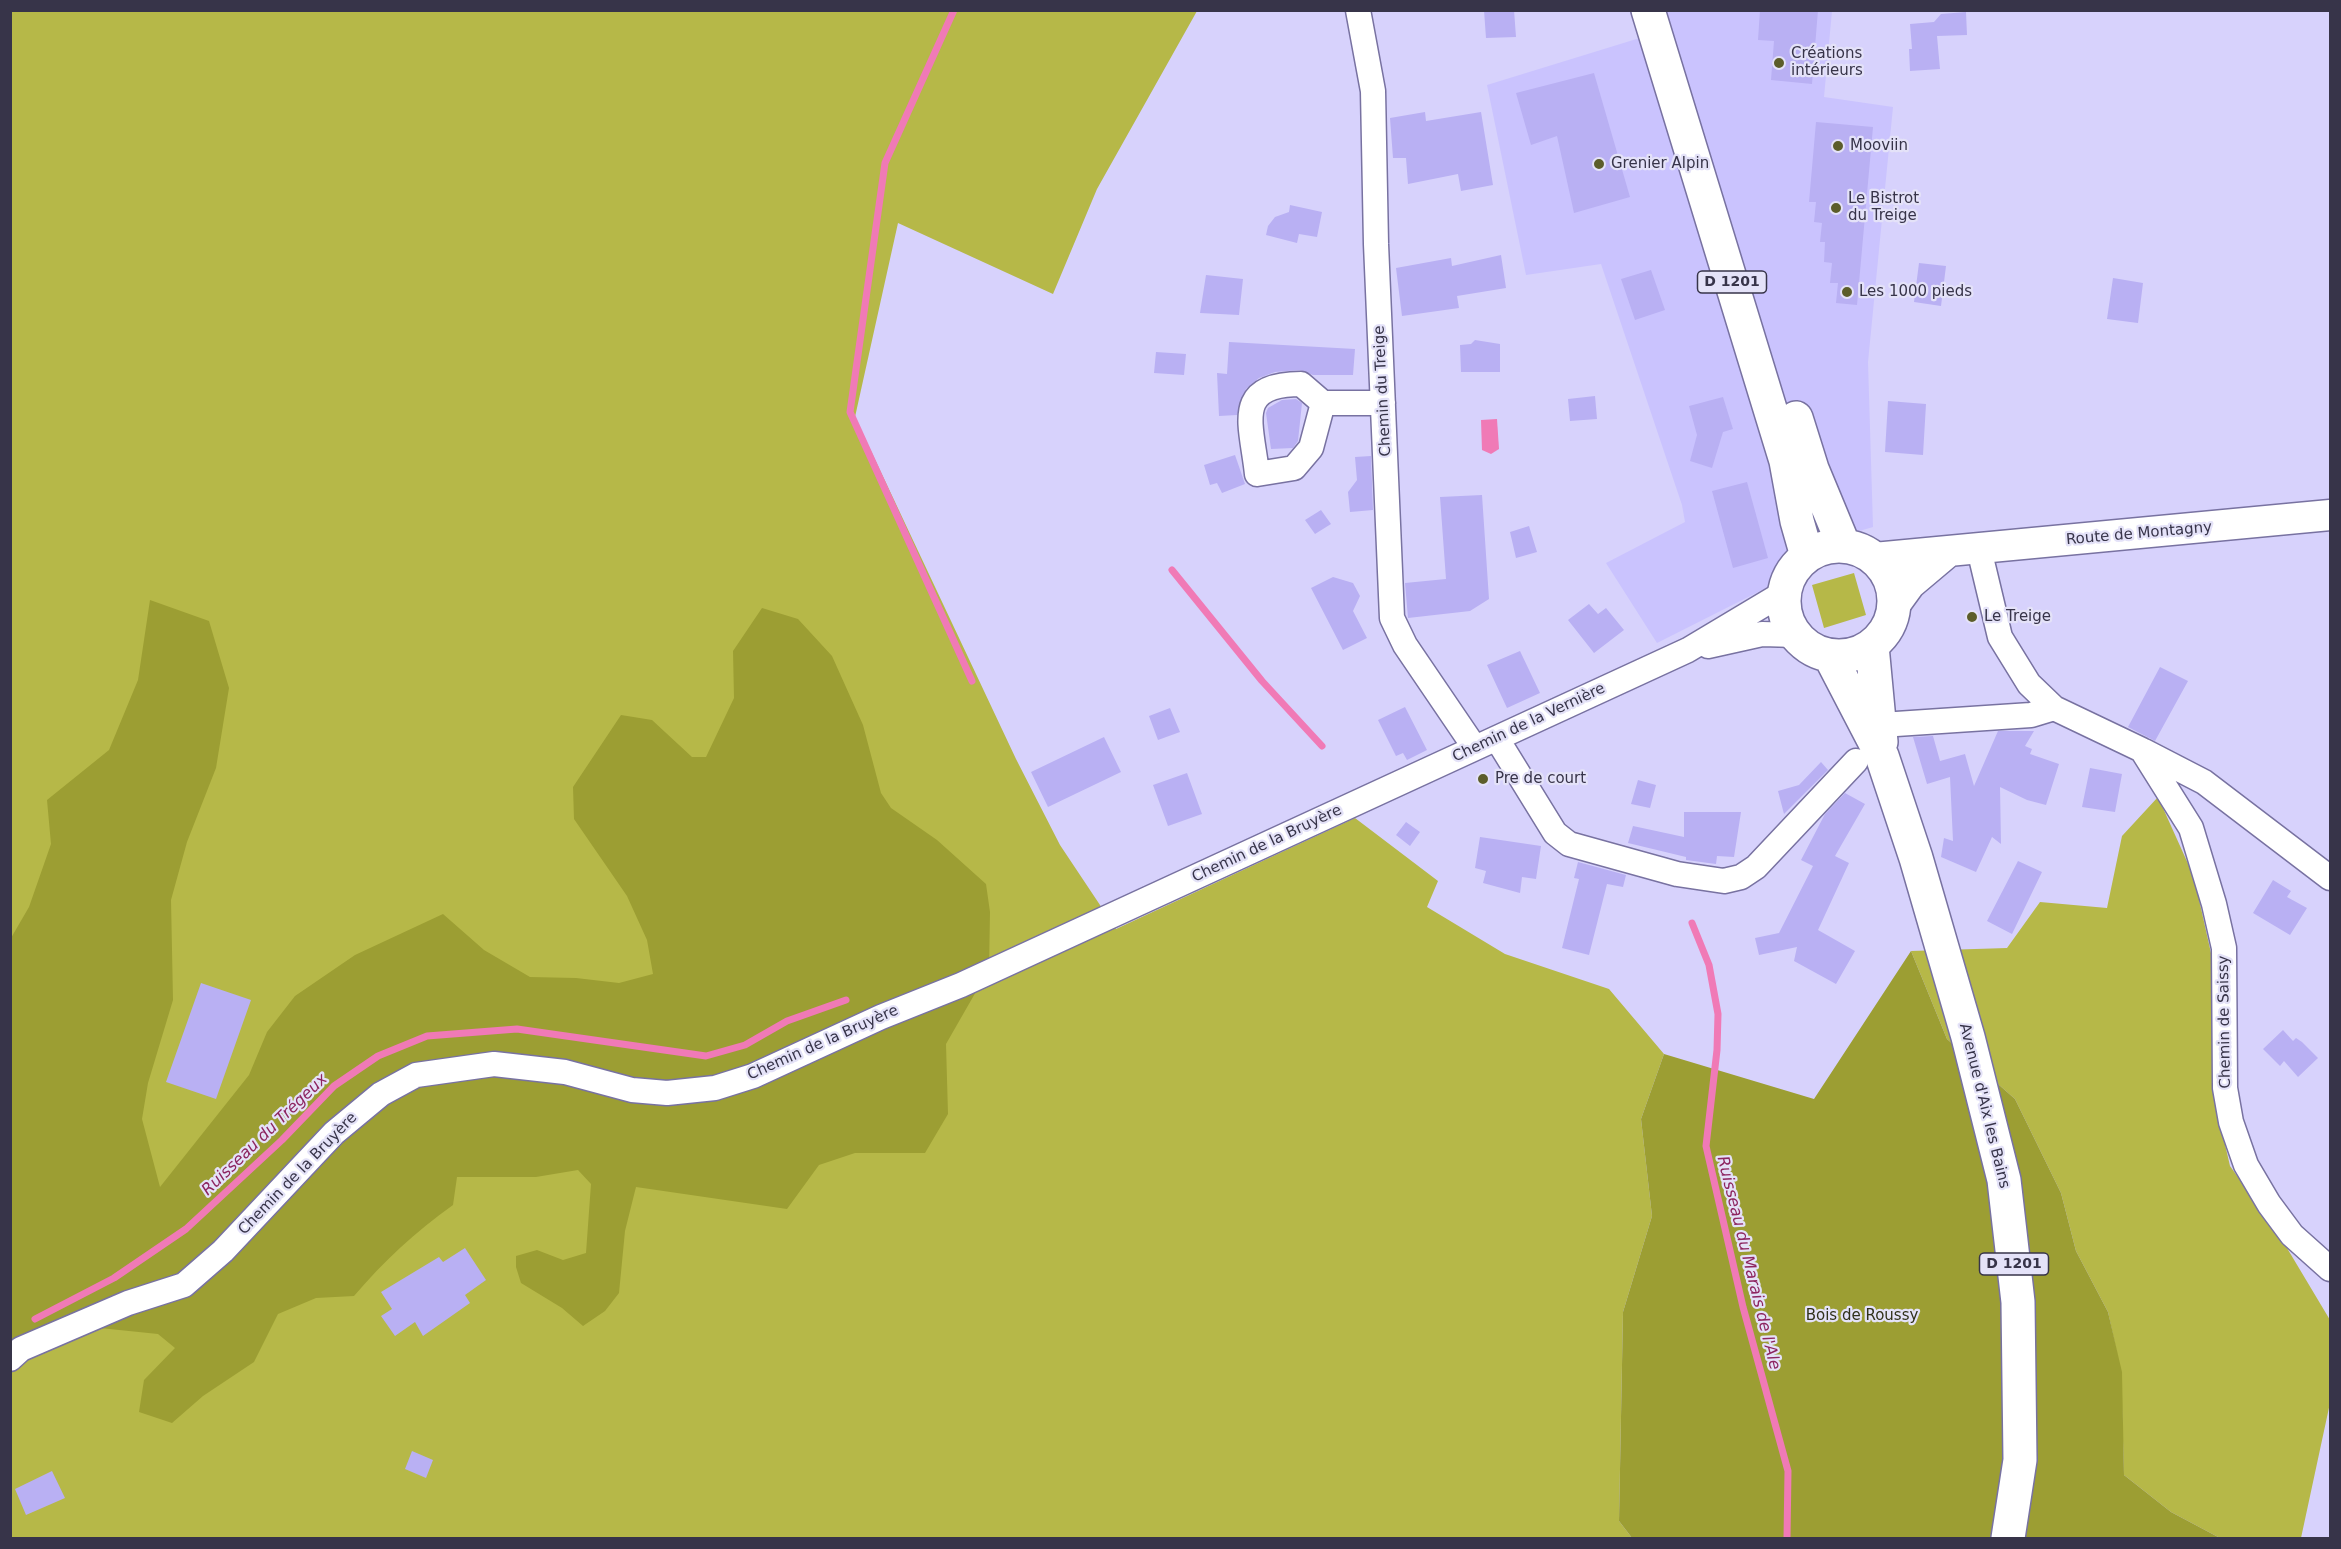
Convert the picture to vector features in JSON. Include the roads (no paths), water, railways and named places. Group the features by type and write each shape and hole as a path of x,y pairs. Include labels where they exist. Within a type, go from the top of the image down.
{"main road":[{"name":"D 1201","path":"1648,10 1786,461 1797,521 1807,556"},
{"name":"D 1201","path":"1670,10 1812,469 1844,546"},
{"path":"1831,546 1844,546 1860,550 1874,558 1890,580 1894,606 1891,621 1883,635 1872,646 1845,656 1830,656 1816,651 1796,634 1786,618 1785,592 1794,568 1807,556 1831,546"},
{"name":"D 1201","path":"1872,646 1873,747"},
{"name":"D 1201","path":"1830,656 1873,747"},
{"name":"Avenue d'Aix les Bains","path":"1873,747 1933,915 1968,1037 2004,1180 2019,1302 2020,1460 2008,1539"}],"street":[{"name":"Chemin du Treige","path":"1358,10 1373,91 1376,244 1392,618 1405,645 1486,743"},
{"path":"1323,403 1383,403"},
{"name":"Route de Montagny","path":"1874,558 2331,515"},
{"path":"1979,549 2000,637 2030,684 2054,708 2204,782 2331,878"},
{"path":"1894,606 1910,584 1948,552"},
{"name":"Chemin de la Vernière","path":"1371,796 1688,650 1785,592"},
{"name":"Chemin de la Vernière","path":"1688,650 1762,634 1796,634"},
{"path":"1486,743 1555,833 1569,844 1677,874 1724,881 1741,878 1756,867 1873,747 2031,715 2054,708"},
{"name":"Chemin de Saissy","path":"2142,750 2192,828 2214,903 2224,948 2225,1088 2230,1122 2246,1165 2269,1204 2292,1235 2331,1269"},
{"name":"Chemin de la Bruyère","path":"14,1358 129,1303 184,1285 223,1251 334,1133 381,1094 416,1075 494,1064 565,1071 632,1090 668,1093 715,1088 753,1076 881,1017 961,985 1371,796"}],"waterway":[{"path":"954,10 885,163 850,412 972,681"},
{"path":"1172,570 1262,681 1322,746"},
{"name":"Ruisseau du Marais de l'Ale","path":"1692,923 1709,965 1718,1014 1717,1050 1706,1146 1743,1307 1788,1471 1787,1538"},
{"name":"Ruisseau du Trégeux","path":"35,1319 114,1278 186,1229 282,1140 334,1086 378,1056 427,1036 517,1029 706,1056 745,1045 787,1021 846,1000"}],"place":[{"name":"Créations intérieurs","path":"1779,63"},
{"name":"Mooviin","path":"1838,146"},
{"name":"Grenier Alpin","path":"1599,164"},
{"name":"Le Bistrot du Treige","path":"1836,208"},
{"name":"Les 1000 pieds","path":"1847,292"},
{"name":"Le Treige","path":"1972,617"},
{"name":"Pre de court","path":"1483,779"}],"park label":[{"name":"Bois de Roussy","path":"1862,1316"}]}
